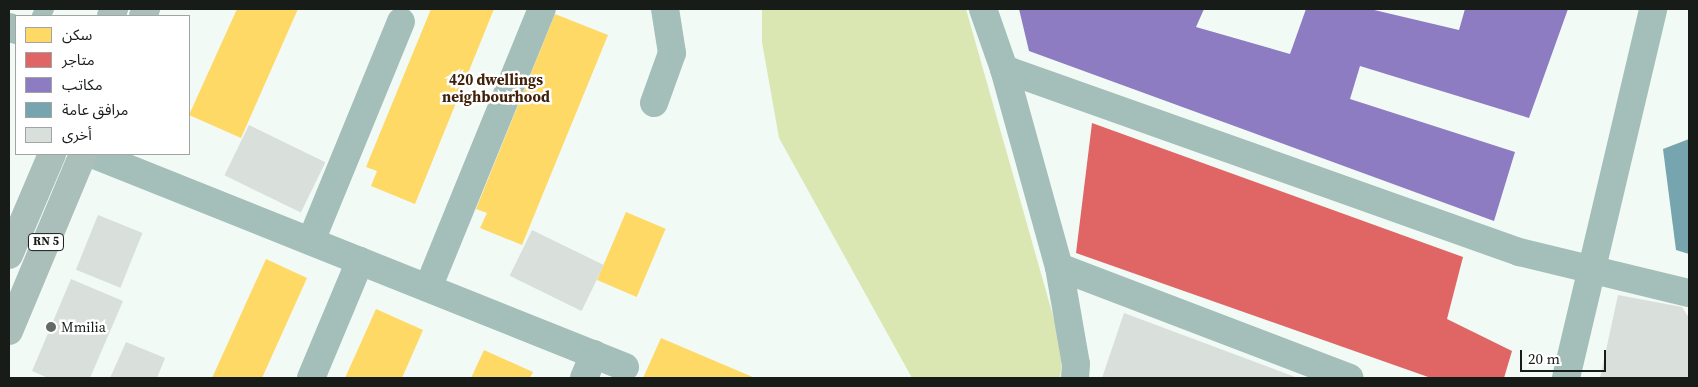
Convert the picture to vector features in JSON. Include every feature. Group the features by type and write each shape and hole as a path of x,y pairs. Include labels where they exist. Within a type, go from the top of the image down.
{"highway":[{"name":"RN 5","path":"9,255 52,155"},
{"name":"RN 5","path":"9,331 83,155"}],"street":[{"path":"428,288 542,9"},
{"path":"654,103 672,53 665,9"},
{"path":"983,9 1004,69 1059,268 1076,364 1075,378"},
{"path":"1566,378 1653,9"},
{"path":"311,241 401,22"},
{"path":"1004,69 1519,252 1689,294"},
{"path":"95,155 428,288 589,366 625,367"},
{"path":"311,378 360,261"},
{"path":"1059,268 1350,378"}],"green space":[{"path":"762,9 966,9 1063,351 1060,378 912,378 779,138 762,42"}],"building: سكن":[{"path":"237,9 298,9 241,138 190,115"},
{"path":"431,9 494,9 415,204 371,186 377,171 366,167"},
{"path":"555,14 608,35 522,245 480,228 487,213 476,209"},
{"path":"626,212 666,229 637,297 597,280"},
{"path":"266,259 307,278 262,378 212,378"},
{"path":"376,309 423,330 402,378 345,378"},
{"path":"661,338 755,378 643,378"},
{"path":"484,350 533,372 530,378 471,378"}],"building: متاجر":[{"path":"1092,123 1463,257 1447,319 1512,351 1504,378 1431,378 1076,253"}],"building: مكاتب":[{"path":"1019,9 1204,9 1196,27 1290,54 1306,9 1370,9 1459,30 1465,9 1568,9 1529,118 1360,66 1350,99 1515,152 1494,221 1029,51"}],"building: مرافق عامة":[{"path":"1689,139 1689,254 1676,250 1663,149"}],"building: أخرى":[{"path":"249,125 325,162 301,213 224,175"},
{"path":"98,215 143,233 120,288 76,270"},
{"path":"532,230 604,265 582,311 510,276"},
{"path":"71,279 123,301 90,378 48,378 32,371"},
{"path":"1618,295 1682,307 1689,318 1689,378 1600,378"},
{"path":"1124,313 1298,378 1102,378"},
{"path":"126,342 165,358 157,378 110,378"}],"place":[{"name":"Mmilia","path":"51,327"}],"district":[{"name":"420 dwellings neighbourhood","path":"496,88"}]}
